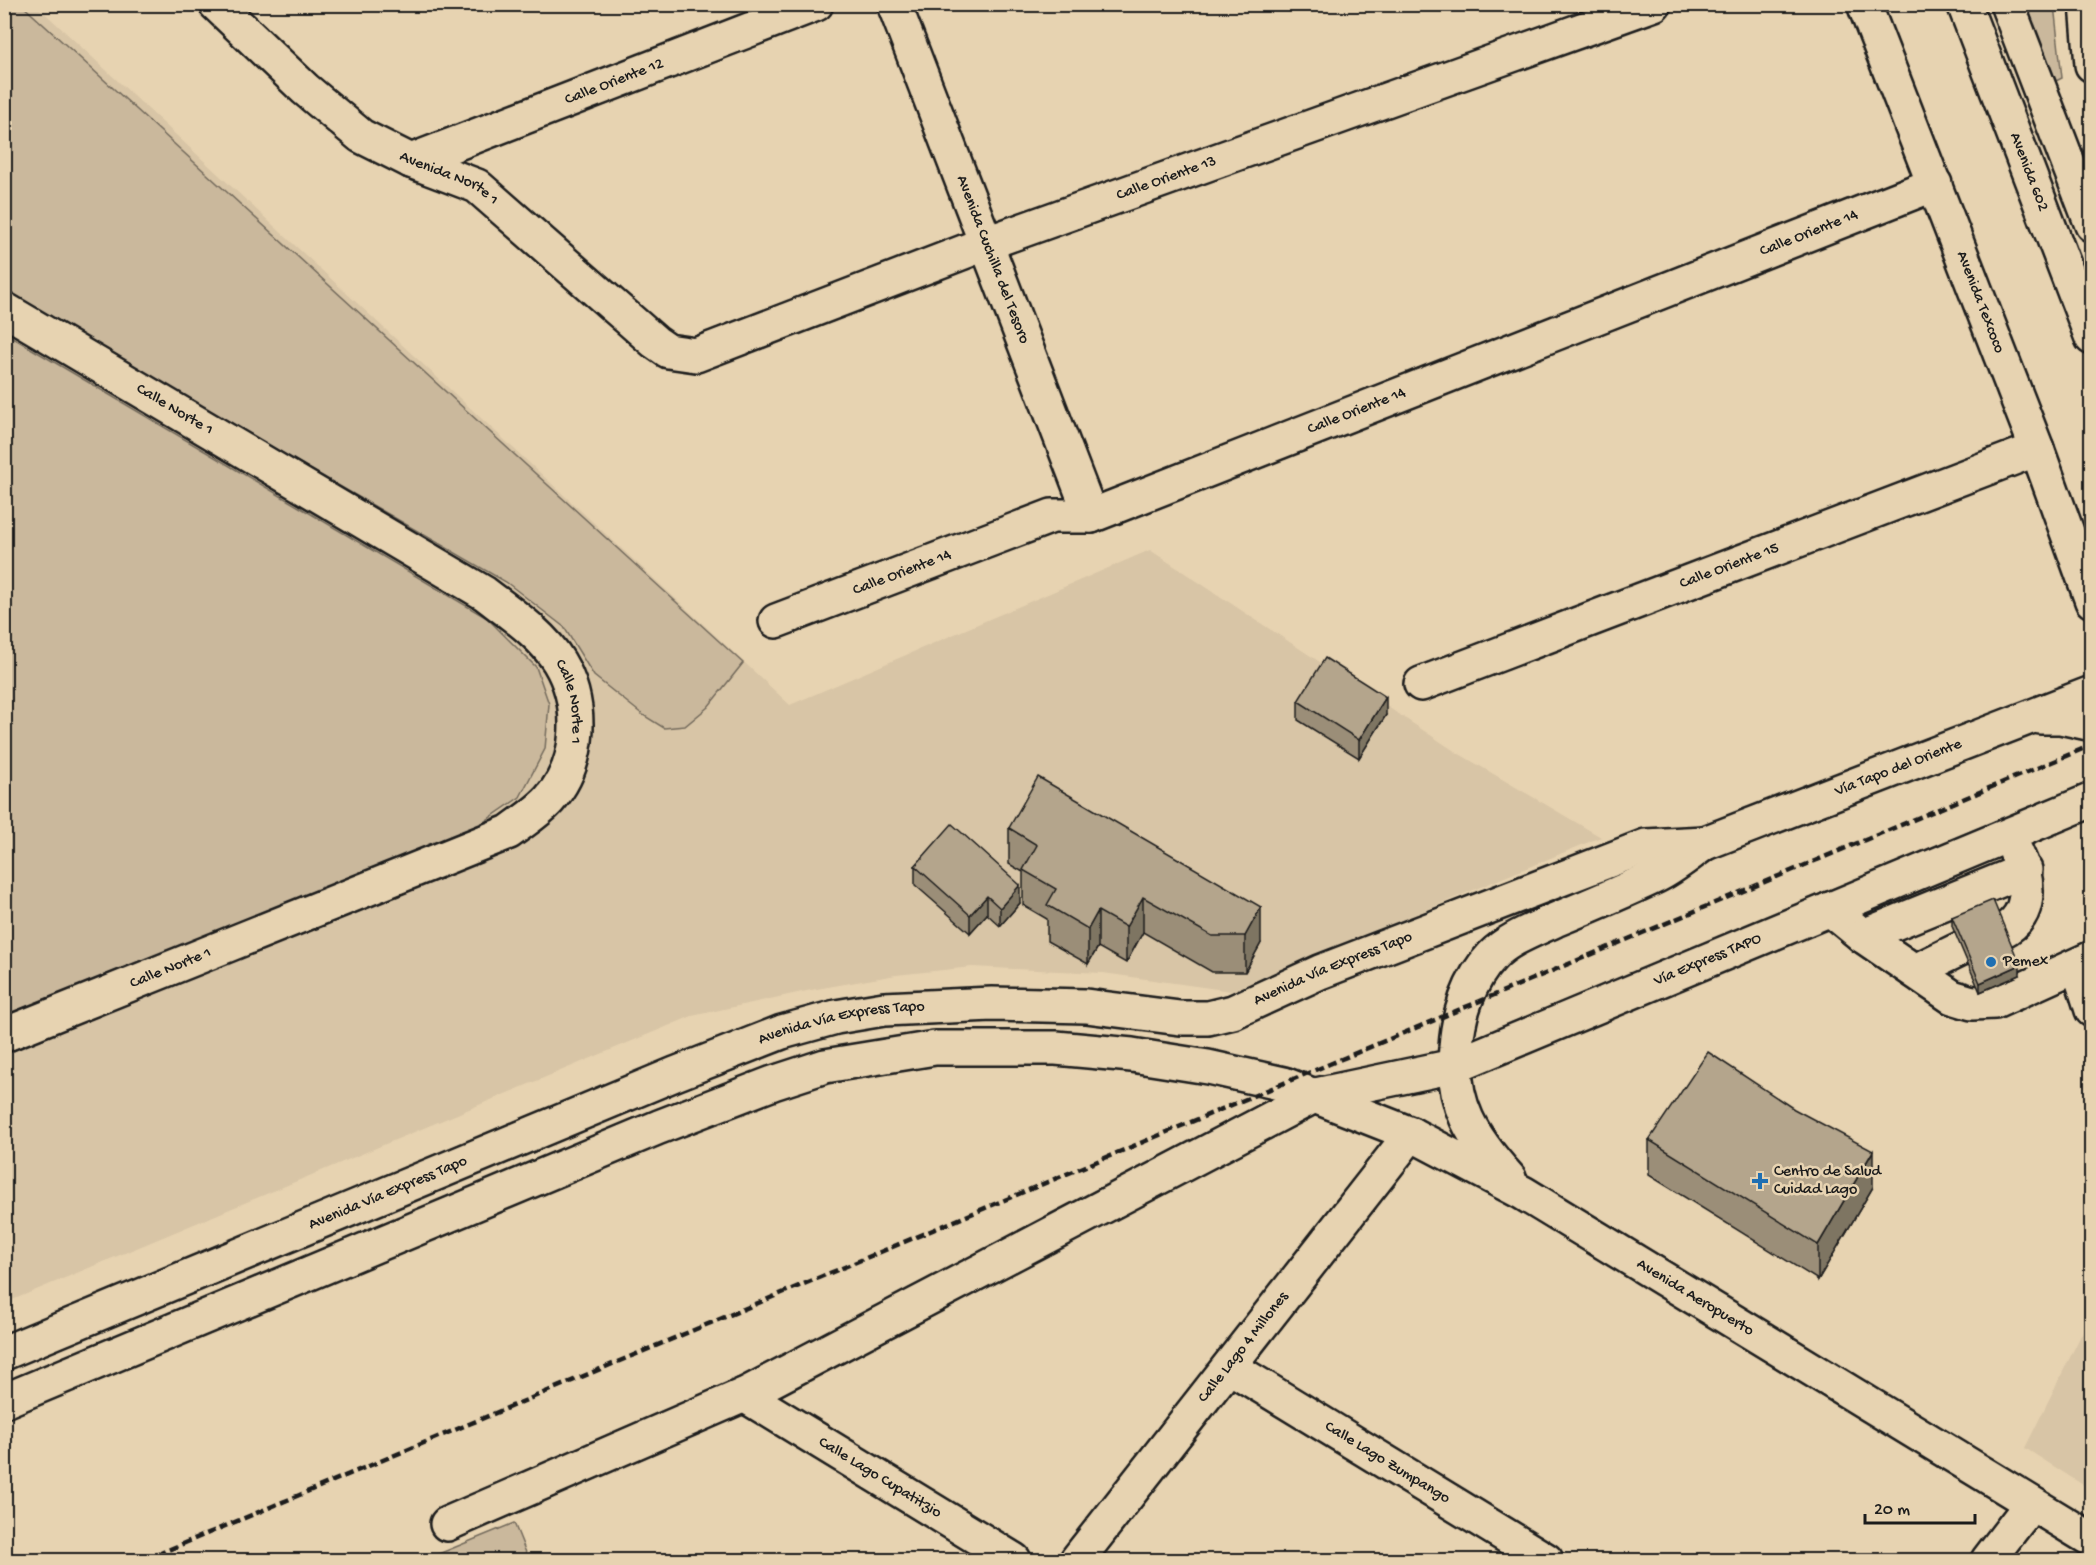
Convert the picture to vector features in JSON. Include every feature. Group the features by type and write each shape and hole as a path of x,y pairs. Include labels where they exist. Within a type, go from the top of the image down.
{"main road":[{"name":"Avenida Norte 1","path":"216,4 305,89 361,136 411,160 477,186 655,342 668,351 681,354"},
{"name":"Calle Oriente 12","path":"411,160 816,4"},
{"name":"Avenida Cuchilla del Tesoro","path":"894,4 1091,516"},
{"name":"Calle Oriente 13","path":"681,354 702,353 987,243 1654,4"},
{"name":"Avenida Texcoco","path":"1864,4 2037,449 2091,601"},
{"name":"Avenida 602","path":"1964,4 2091,338"},
{"path":"2007,4 2091,225"},
{"path":"2087,4 2091,65"},
{"name":"Calle Oriente 14","path":"776,621 1052,516 1091,516 1935,184"},
{"name":"Calle Norte 1","path":"4,309 484,593 528,628 558,662 571,694 577,729 573,759 549,800 509,832 4,1035"},
{"name":"Calle Oriente 15","path":"1421,684 2037,449"},
{"name":"Vía Tapo del Oriente","path":"1705,843 2091,693"},
{"path":"2032,716 2060,717 2091,724"},
{"name":"Vía Express TAPO","path":"447,1524 744,1395 1316,1095 1454,1066 2091,800"},
{"path":"2002,931 2011,927 2023,910 2027,892 2025,870 2008,834"},
{"path":"1523,1193 1485,1151 1471,1131 1462,1109 1454,1066 1457,1033 1475,976 1493,954 1523,934 1659,875 1705,843"},
{"name":"Avenida Vía Express Tapo","path":"4,1353 675,1074 782,1032 836,1017 884,1009 992,1004 1086,1006 1180,1018 1208,1018 1233,1012 1320,972 1646,846 1705,843"},
{"path":"1863,936 2025,870"},
{"path":"1830,909 1863,936 1952,997 1972,1003 1995,1002 2085,962 2091,1010"},
{"path":"1916,971 1962,948"},
{"name":"Avenida Aeropuerto","path":"4,1401 659,1127 772,1083 825,1066 934,1048 1056,1048 1143,1057 1284,1084 1411,1134 1523,1193 2091,1540"},
{"name":"Calle Lago 4 Millones","path":"1077,1560 1411,1134"},
{"name":"Calle Lago Zumpango","path":"1230,1367 1546,1560"},
{"name":"Calle Lago Cupatitzio","path":"744,1395 1014,1560"},
{"path":"1988,1560 2031,1504"}],"shaded area":[{"path":"5,5 36,5 790,705 1150,550 1456,752 1601,837 1231,991 1103,973 972,967 896,975 811,990 692,1016 5,1303"},
{"path":"5,5 22,5 743,663 708,707 685,726 664,728 643,715 594,676 564,627 506,582 5,293"},
{"path":"2024,5 2054,5 2062,78 2054,82"},
{"path":"5,333 487,618 536,667 549,704 545,749 520,797 469,832 5,1015"},
{"path":"2091,1315 2091,1490 2025,1448"},
{"path":"514,1523 529,1560 424,1560"}],"building":[{"path":"1325,658 1386,697 1359,740 1298,701"},
{"path":"1038,777 1261,907 1245,936 1212,936 1143,897 1126,927 1098,911 1088,929 1047,905 1056,889 1023,870 1037,845 1009,828"},
{"path":"952,824 1020,885 1000,908 987,896 970,915 915,866"},
{"name":"Pemex","path":"1993,900 2020,965 1980,983 1952,917"},
{"name":"Centro de Salud Cuidad Lago","path":"1708,1052 1794,1109 1873,1151 1818,1245 1649,1140"}],"railway":[{"path":"144,1560 2092,745"}],"place":[{"name":"Pemex","path":"1991,962"},
{"name":"Centro de Salud Cuidad Lago","path":"1760,1181"}]}
